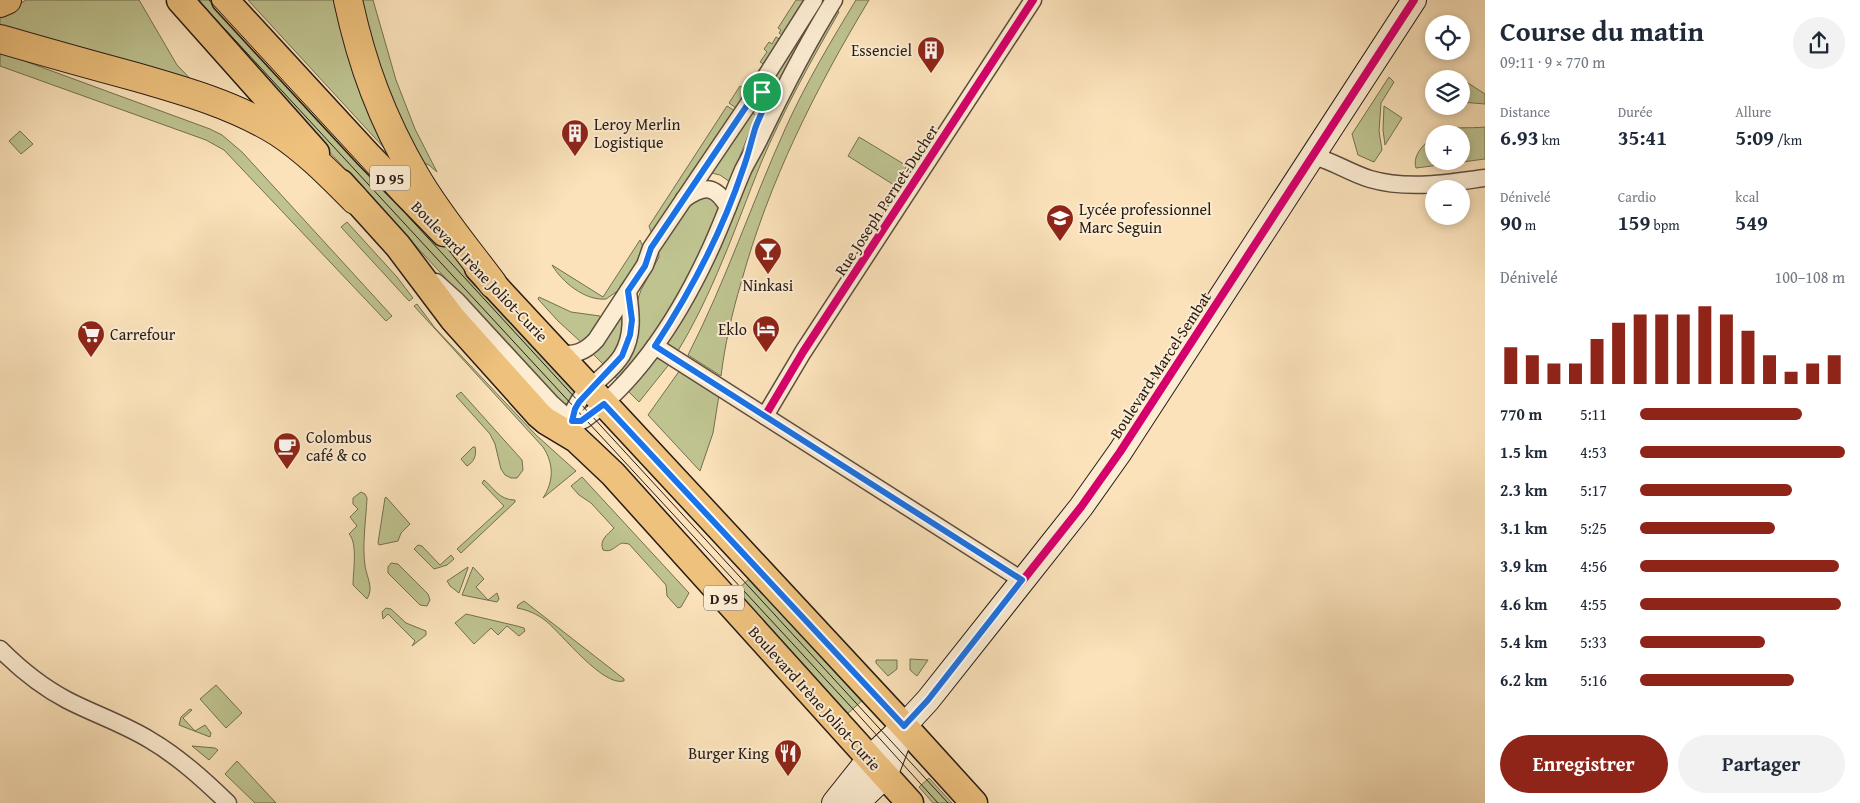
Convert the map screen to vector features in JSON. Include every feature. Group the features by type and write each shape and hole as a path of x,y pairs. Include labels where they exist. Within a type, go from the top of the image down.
{"highway":[{"path":"0,3 7,0"},
{"path":"348,0 355,35 368,79 387,124 427,194 494,284"},
{"path":"0,39 198,95 241,113 277,132 296,145 322,167 355,200"}],"main road":[{"name":"Boulevard Irène Joliot-Curie","path":"180,0 250,76 355,200 398,246 453,319 539,415 546,421 574,430 910,803"},
{"name":"Boulevard Irène Joliot-Curie","path":"225,0 368,155 494,284 974,803"}],"street":[{"path":"558,353 569,355 588,348 596,340 645,266 651,248 758,89 814,0"},
{"path":"597,396 623,386 655,346 691,288 744,169 777,102 834,0"},
{"name":"Rue Joseph Pernet-Ducher","path":"765,416 803,352 1033,0"},
{"name":"Boulevard Marcel Sembat","path":"857,803 877,767 904,726 928,700 1081,507 1120,452 1414,0"},
{"path":"744,169 755,126 766,102 765,97 758,89"},
{"path":"1313,156 1325,159 1369,179 1401,185 1419,186 1485,178"},
{"path":"684,199 701,190 710,189 717,192 728,207"},
{"path":"574,430 597,396 626,346 632,320 628,291"},
{"path":"655,346 1022,580"},
{"path":"0,649 34,680 66,700 149,739 168,751 228,803"},
{"name":"Boulevard Marcel Sembat","path":"834,803 877,767"}],"green space":[{"path":"26,0 139,0 177,65 201,90 0,32 0,12 10,10"},
{"path":"190,0 216,0 406,206 485,286 580,391 566,404 561,404"},
{"path":"248,0 340,0 398,163"},
{"path":"360,0 373,0 396,80 415,129 437,172 429,165 419,161 392,108"},
{"path":"796,0 808,0 785,37 779,33 781,30 778,28"},
{"path":"856,0 869,0 812,102 765,208 752,245 735,306 721,376 688,355 715,299 794,111 819,62"},
{"path":"818,1 826,6 770,101 770,93 765,87"},
{"path":"834,8 839,12 779,124 761,163 712,284 676,354 667,346 667,343 723,240 756,157"},
{"path":"776,37 783,41 767,66 760,62 767,52 764,49 769,42 772,44"},
{"path":"0,52 222,135 242,152 392,316 386,321 224,150 206,140 0,66"},
{"path":"1389,77 1394,82 1381,103 1379,131 1382,150 1374,162 1358,155 1352,134"},
{"path":"1470,84 1485,94 1485,104 1470,103"},
{"path":"740,86 750,93 736,108 729,103"},
{"path":"727,106 737,112 652,234 649,226"},
{"path":"1384,106 1402,118 1385,145 1383,130"},
{"path":"749,111 756,115 730,182 720,175 707,172"},
{"path":"1470,127 1485,127 1485,159 1470,161"},
{"path":"20,131 33,144 21,154 9,141"},
{"path":"859,137 907,166 894,185 848,156"},
{"path":"1425,144 1425,167 1416,168 1416,158"},
{"path":"708,194 719,207 689,276 650,341 618,380 613,374 641,290 659,257 658,247 691,202"},
{"path":"347,222 397,277 413,298 409,301 341,227"},
{"path":"640,240 644,249 643,253 619,290 606,299 598,299 582,294 568,284 552,265 603,297"},
{"path":"539,297 571,312 600,316 601,318 591,334 582,343 558,321 538,299"},
{"path":"417,304 435,328 536,435 576,471 543,498 551,479 551,466 547,453 414,306"},
{"path":"623,314 622,342 605,366 593,354"},
{"path":"657,357 671,362 639,402 628,391"},
{"path":"680,370 719,395 713,433 700,471 648,415"},
{"path":"461,392 522,460 523,470 517,478 505,475 501,469 495,444 490,434 456,396"},
{"path":"473,447 476,450 475,455 467,466 461,459"},
{"path":"582,477 689,593 681,607 678,608 667,596 666,585 629,544 622,543 611,550 603,550 603,540 614,528 591,503 579,495 571,486"},
{"path":"484,480 501,496 515,500 515,502 461,553 457,549 504,506 482,483"},
{"path":"361,492 367,498 364,549 370,591 367,599 353,585 354,551 352,538 349,534 357,526 350,517 358,509 353,504 353,498"},
{"path":"386,497 410,524 401,533 398,541 379,545 378,543"},
{"path":"418,545 422,546 440,565 451,555 454,559 447,565 434,569 414,549"},
{"path":"391,563 398,564 428,594 430,600 427,606 420,605 388,573 388,567"},
{"path":"468,567 459,593 447,581"},
{"path":"473,567 484,579 476,587 488,600 497,593 499,599 497,602 462,595"},
{"path":"751,577 866,697 845,716 735,592"},
{"path":"524,601 624,679 624,681 615,681 605,676 583,658 546,621 539,616 517,608"},
{"path":"386,608 391,609 406,623 426,631 426,635 412,646 415,641 388,614 383,619 382,612"},
{"path":"466,614 524,628 525,631 519,636 507,626 498,635 491,628 474,644 455,623"},
{"path":"910,659 928,660 917,676 910,670"},
{"path":"876,660 897,660 897,669 888,676 876,663"},
{"path":"216,685 242,713 226,728 200,699"},
{"path":"190,709 192,710 183,718 195,731 205,725 211,733 210,737 179,725 181,717"},
{"path":"192,746 215,748 218,750 209,760"},
{"path":"237,761 276,803 255,803 225,774"},
{"path":"929,778 952,803 933,803 919,787"}],"tram line":[{"path":"198,0 938,803"},
{"path":"209,0 948,803"}],"cycle path":[{"path":"765,416 803,352 1033,0"},
{"path":"904,726 928,700 1081,507 1120,452 1414,0"},
{"path":"655,346 1022,580"}],"place":[{"name":"Essenciel","path":"931,74"},
{"name":"Leroy Merlin Logistique","path":"575,157"},
{"name":"Lycée professionnel Marc Seguin","path":"1060,242"},
{"name":"Ninkasi","path":"768,275"},
{"name":"Eklo","path":"766,353"},
{"name":"Carrefour","path":"91,358"},
{"name":"Colombus café & co","path":"287,470"},
{"name":"Burger King","path":"788,777"}],"route":[{"path":"758,89 762,92 766,102 755,126 744,169 728,207 691,288 655,346 1022,580 928,700 904,726 604,404 585,419 572,421 579,402 590,388 622,356 630,335 632,320 628,291 645,266 651,248 758,89"}]}
